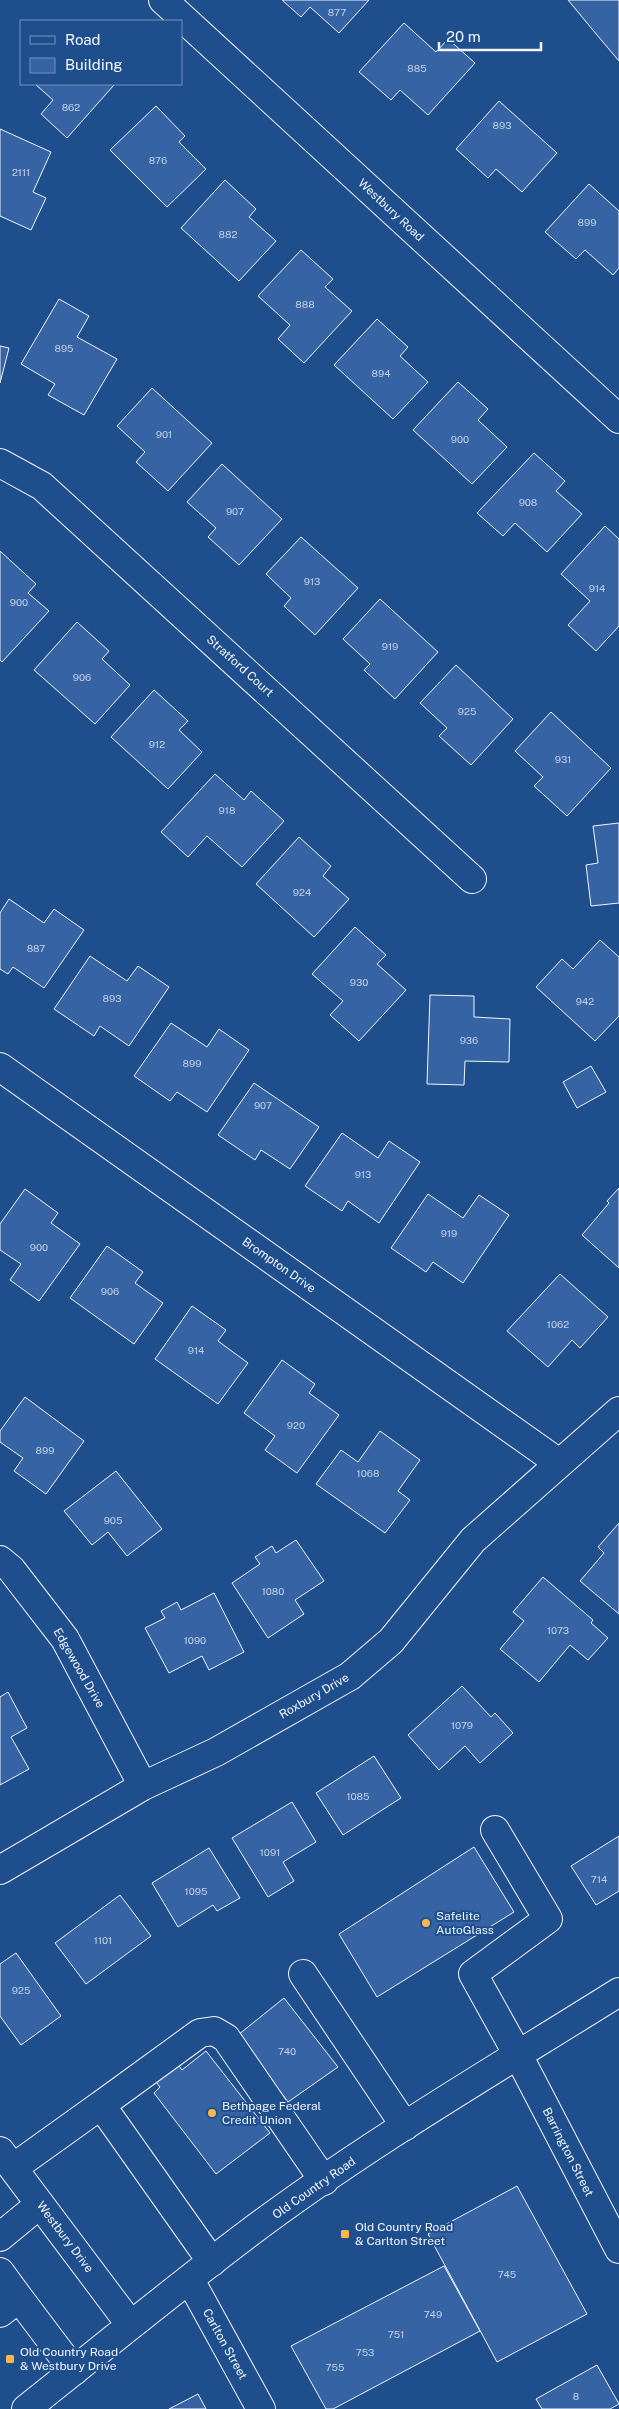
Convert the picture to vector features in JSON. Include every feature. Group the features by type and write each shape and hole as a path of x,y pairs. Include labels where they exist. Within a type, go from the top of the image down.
{"street":[{"name":"Westbury Road","path":"163,0 619,420"},
{"name":"Stratford Court","path":"0,463 42,486 472,879"},
{"name":"Brompton Drive","path":"0,1067 559,1462"},
{"name":"Roxbury Drive","path":"0,1870 143,1786 216,1752 350,1676 391,1641 473,1540 559,1462 619,1412"},
{"name":"Edgewood Drive","path":"0,1560 11,1569 65,1639 143,1786"},
{"name":"Barrington Street","path":"495,1830 548,1919 473,1974 518,2055 619,2249"},
{"path":"303,1974 404,2126"},
{"name":"Old Country Road","path":"26,2409 130,2324 190,2280 246,2235 404,2126 619,1992"},
{"path":"6,2159 101,2105 200,2033 214,2031 226,2038 324,2181"},
{"path":"101,2105 212,2262"},
{"name":"Westbury Drive","path":"6,2159 130,2324"},
{"path":"0,2237 40,2204"},
{"path":"0,2272 9,2306 74,2371"},
{"name":"Carlton Street","path":"190,2280 261,2409"}],"building":[{"path":"282,0 369,0 339,33 310,7 301,17"},
{"path":"568,0 619,0 619,61 597,35"},
{"path":"404,23 436,52 448,39 475,63 428,115 400,90 391,100 359,72"},
{"path":"36,85 114,85 67,138 41,114 53,100"},
{"path":"499,101 557,153 522,192 496,169 488,178 456,149"},
{"path":"156,106 185,136 179,142 206,169 167,207 110,150"},
{"path":"0,129 51,152 33,192 46,198 31,230 0,216"},
{"path":"225,180 256,209 249,217 276,241 239,281 181,228"},
{"path":"589,184 619,211 619,268 613,275 585,250 576,259 545,232"},
{"path":"301,250 333,279 325,287 352,311 304,363 278,339 290,325 258,296"},
{"path":"59,299 89,316 77,337 117,359 84,415 48,395 55,384 21,364"},
{"path":"377,319 408,347 400,356 428,382 393,419 334,365"},
{"path":"0,346 9,348 0,383"},
{"path":"458,382 488,409 478,420 507,447 472,484 413,430"},
{"path":"152,388 212,443 168,491 136,462 145,452 117,426"},
{"path":"534,453 565,481 556,491 582,514 547,552 515,523 503,536 477,513"},
{"path":"222,464 282,519 239,565 208,537 216,528 187,502"},
{"path":"605,526 619,539 619,626 596,651 568,625 590,601 561,574"},
{"path":"301,537 358,588 315,635 284,606 291,598 266,574"},
{"path":"0,551 36,584 28,593 49,611 2,662 0,660"},
{"path":"380,599 438,652 395,699 364,670 370,664 343,639"},
{"path":"77,622 109,651 102,659 130,685 95,724 34,670"},
{"path":"456,665 513,719 471,765 439,736 447,728 420,703"},
{"path":"154,690 188,721 179,730 202,752 168,789 111,737"},
{"path":"551,712 611,768 567,816 534,786 543,777 515,751"},
{"path":"215,774 244,800 251,791 284,821 242,867 207,836 188,857 161,832"},
{"path":"619,823 619,903 591,906 586,865 598,863 593,826"},
{"path":"299,837 331,866 323,876 349,899 314,937 256,884"},
{"path":"9,899 44,923 54,909 84,930 44,988 13,967 8,974 0,969 0,913"},
{"path":"355,927 386,955 377,964 406,990 359,1041 330,1015 343,1001 312,974"},
{"path":"600,940 619,957 619,1016 595,1041 536,987 562,959 573,969"},
{"path":"90,956 127,981 138,966 169,987 129,1046 100,1026 94,1036 54,1009"},
{"path":"430,995 474,996 474,1017 510,1019 509,1062 465,1061 464,1085 427,1084"},
{"path":"171,1023 207,1047 219,1029 249,1050 207,1112 177,1092 170,1101 134,1076"},
{"path":"591,1066 606,1092 577,1108 563,1082"},
{"path":"254,1083 319,1127 290,1169 261,1150 255,1160 218,1135"},
{"path":"342,1133 378,1158 389,1141 420,1162 379,1223 348,1201 342,1211 305,1186"},
{"path":"619,1188 619,1268 582,1235"},
{"path":"25,1189 58,1213 51,1223 80,1244 39,1301 10,1280 21,1264 0,1250 0,1224"},
{"path":"428,1194 463,1218 479,1195 509,1215 463,1283 433,1262 426,1272 391,1248"},
{"path":"107,1246 143,1272 135,1283 163,1303 134,1344 70,1298"},
{"path":"560,1274 608,1317 580,1348 572,1340 548,1367 507,1331"},
{"path":"192,1306 226,1330 218,1341 248,1363 218,1404 155,1359"},
{"path":"282,1360 315,1384 309,1393 339,1415 297,1473 265,1450 275,1436 244,1413"},
{"path":"25,1397 84,1441 46,1494 14,1471 23,1458 0,1442 0,1431"},
{"path":"380,1431 420,1460 398,1491 410,1500 385,1533 316,1484 341,1450 358,1462"},
{"path":"116,1471 162,1529 127,1556 108,1532 92,1545 64,1511"},
{"path":"619,1523 619,1614 580,1581 604,1553 598,1547"},
{"path":"296,1540 324,1581 295,1600 304,1614 268,1638 232,1583 260,1564 255,1557 272,1546 276,1553"},
{"path":"543,1577 593,1620 591,1623 608,1638 588,1660 570,1645 539,1682 500,1649 524,1621 513,1612"},
{"path":"214,1593 244,1652 209,1670 202,1656 169,1673 145,1628 165,1618 161,1611 177,1602 181,1610"},
{"path":"462,1686 491,1717 495,1713 513,1733 480,1763 465,1746 439,1770 408,1735"},
{"path":"8,1692 27,1728 11,1737 29,1769 0,1785 0,1697"},
{"path":"374,1756 401,1798 343,1835 316,1793"},
{"path":"292,1802 316,1842 283,1862 294,1881 268,1897 232,1838"},
{"path":"619,1836 619,1891 596,1905 571,1866"},
{"name":"Safelite AutoGlass","path":"474,1847 514,1912 377,1997 339,1934"},
{"path":"209,1848 240,1898 217,1911 213,1905 178,1927 152,1883"},
{"path":"120,1895 151,1936 86,1984 55,1943"},
{"path":"16,1953 61,2016 21,2045 0,2016 0,1964"},
{"path":"284,1998 338,2067 288,2102 238,2035"},
{"name":"Bethpage Federal Credit Union","path":"165,2047 182,2070 206,2051 270,2133 216,2174 154,2093 160,2087 142,2064"},
{"path":"517,2186 587,2314 497,2362 428,2234"},
{"path":"444,2266 480,2331 333,2409 326,2409 291,2346"},
{"path":"597,2365 619,2404 610,2409 542,2409 536,2399"},
{"path":"198,2394 206,2409 169,2409"}],"place":[{"name":"Safelite AutoGlass","path":"426,1923"},
{"name":"Bethpage Federal Credit Union","path":"212,2113"},
{"name":"Old Country Road & Carlton Street","path":"345,2234"},
{"name":"Old Country Road & Westbury Drive","path":"10,2359"}]}
